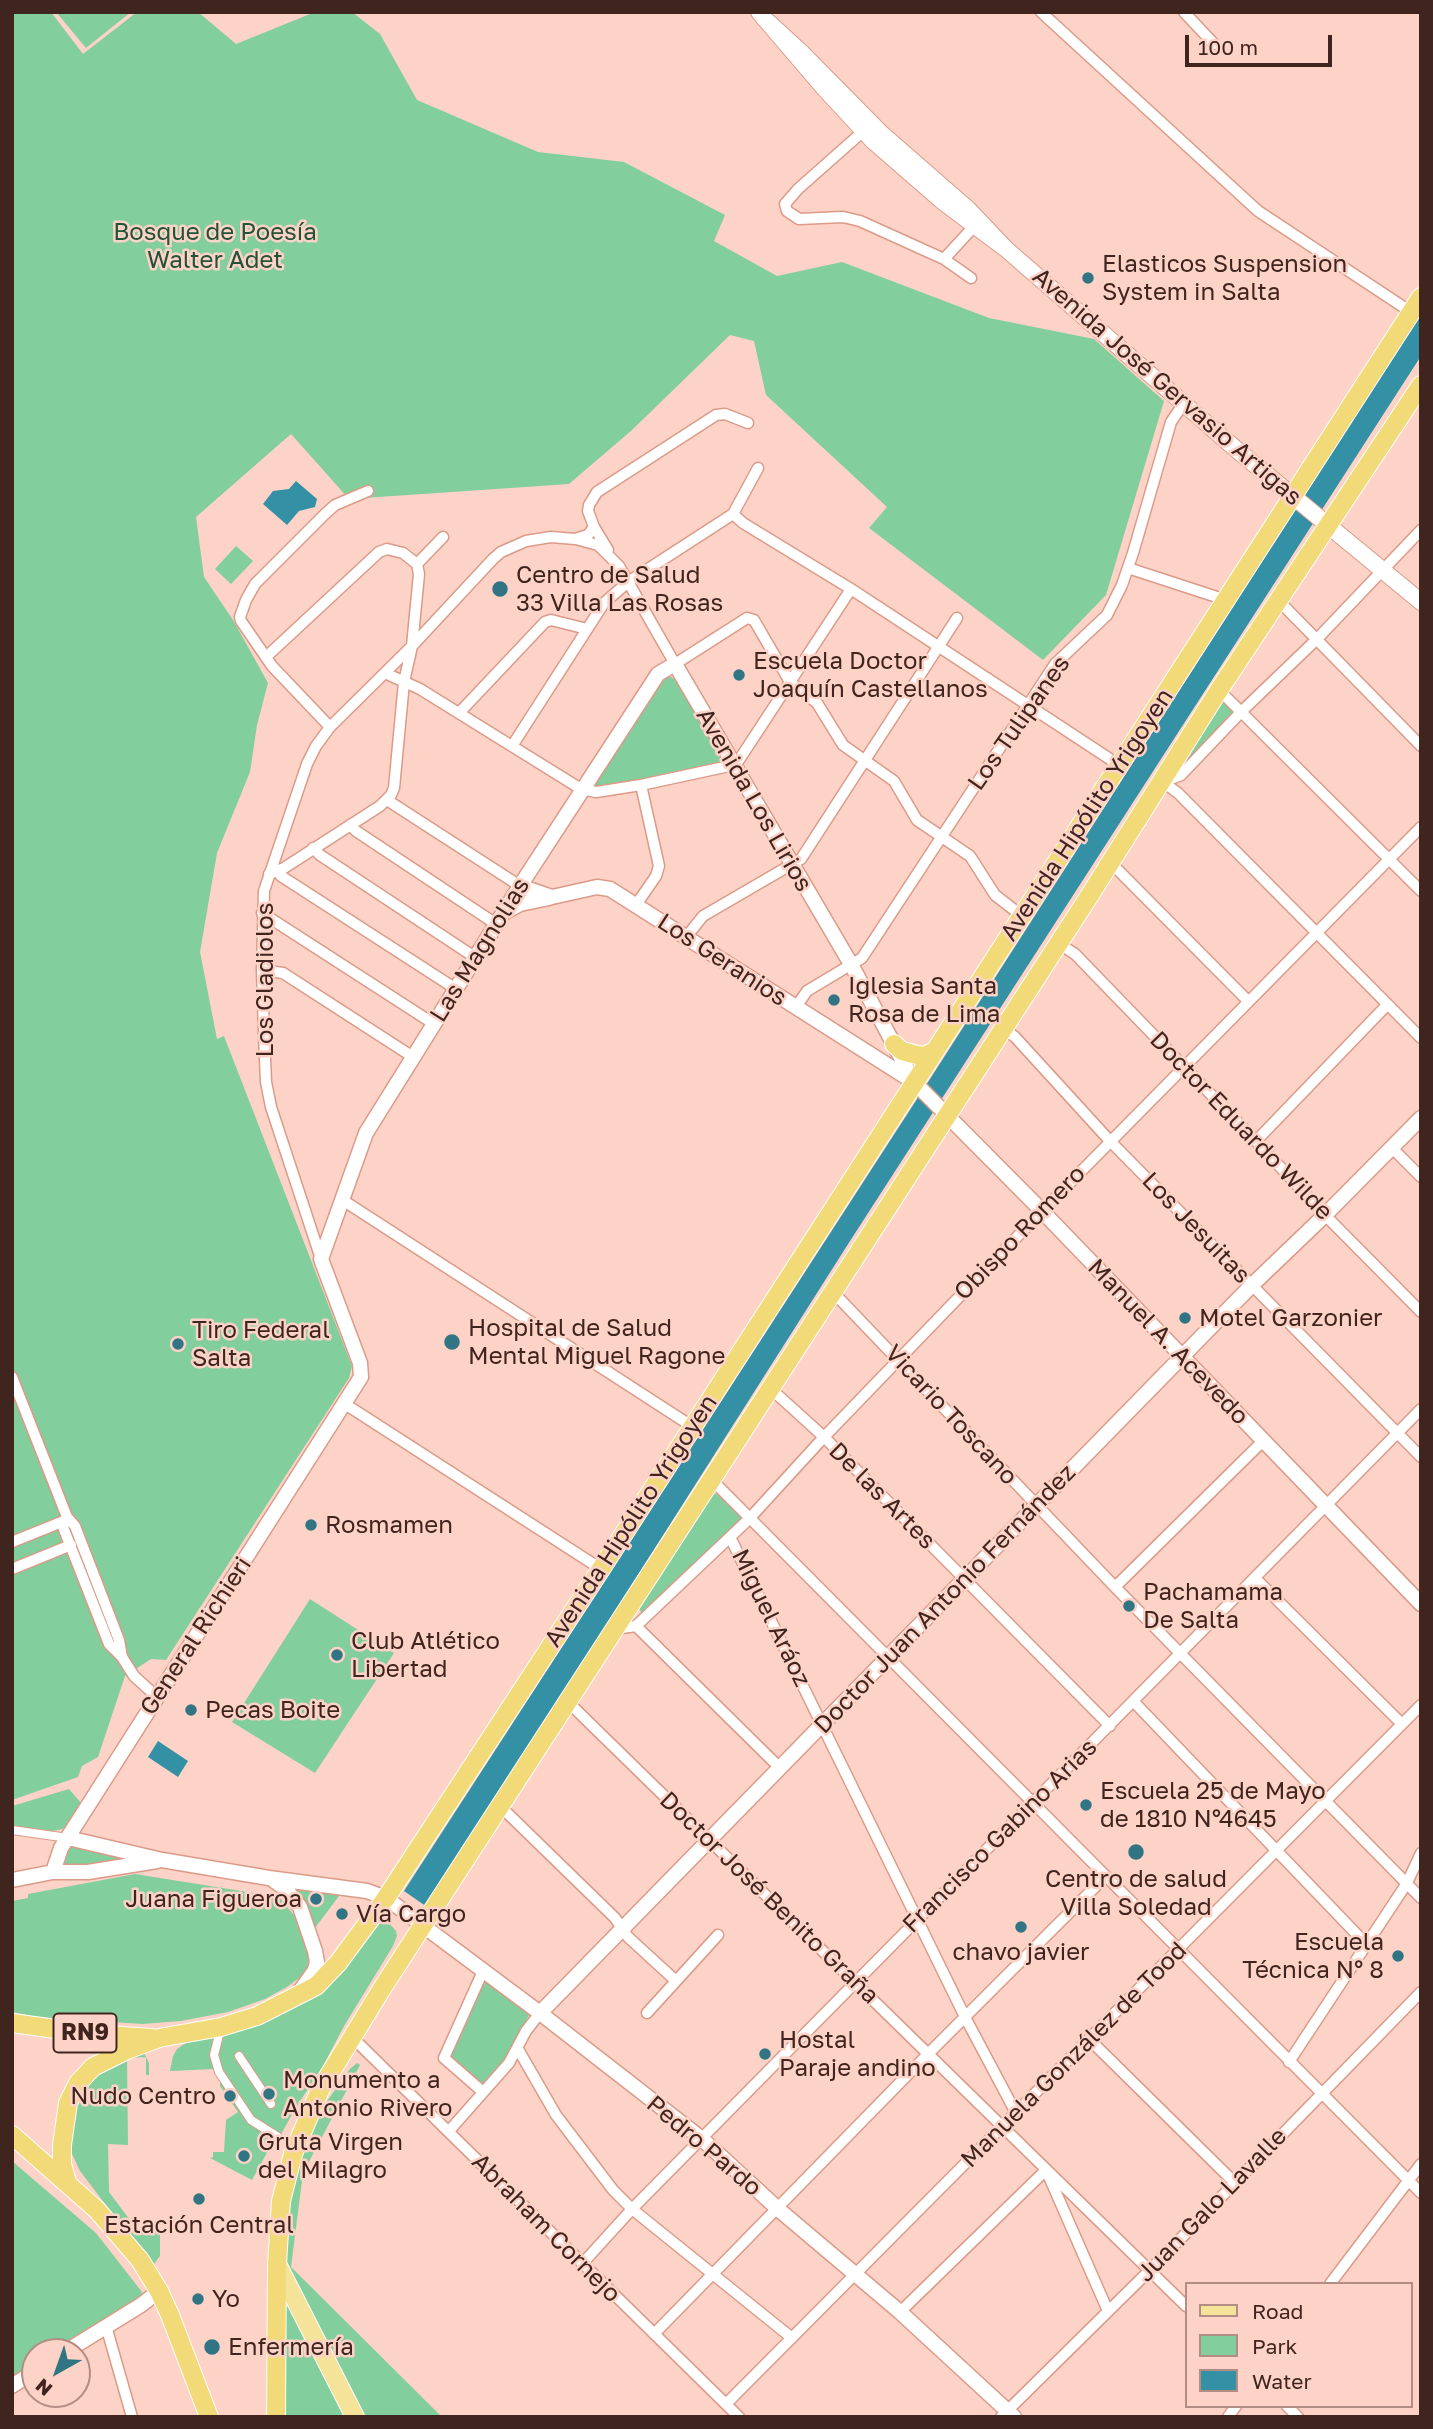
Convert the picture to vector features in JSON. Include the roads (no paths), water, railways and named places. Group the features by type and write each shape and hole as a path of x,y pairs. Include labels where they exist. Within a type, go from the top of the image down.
{"highway":[{"name":"Avenida Hipólito Yrigoyen","path":"67,2182 62,2164 63,2132 68,2104 78,2084 93,2067 159,2038 221,2027 257,2016 316,1986 329,1974 386,1898 693,1427 1416,304"},
{"name":"Avenida Hipólito Yrigoyen","path":"276,2417 277,2264 281,2202 293,2154 320,2090 770,1388 1111,863 1219,690 1421,385"},
{"path":"894,1044 902,1051 917,1055 924,1056 933,1052"},
{"name":"RN9","path":"12,2023 93,2034 159,2038"},
{"path":"12,2135 67,2182 126,2242 159,2291 180,2337 209,2417"}],"main road":[{"name":"Avenida José Gervasio Artigas","path":"763,17 867,127 896,162 977,223 1292,496 1421,602"},
{"path":"277,2264 355,2417"}],"street":[{"path":"1184,12 1214,44"},
{"path":"1041,13 1264,216 1416,304"},
{"path":"867,127 787,201 787,211 794,218 851,218 944,259 971,278"},
{"path":"944,259 977,223"},
{"name":"Los Tulipanes","path":"796,1007 807,991 862,958 1055,664 1108,615 1128,568 1171,422 1184,403"},
{"path":"613,559 590,518 589,505 592,497 602,487 716,415 725,414 748,424"},
{"path":"512,746 604,603 628,582 733,514 758,468"},
{"path":"330,727 266,657 241,621 241,614 251,591 335,505 368,491"},
{"path":"733,514 1119,765"},
{"path":"575,539 588,535 594,527"},
{"path":"1163,782 1181,775 1421,530"},
{"path":"417,564 443,537"},
{"name":"Los Gladiolos","path":"345,1404 361,1377 361,1370 271,1107 266,1082 262,970 264,891 274,873 307,764 330,727 501,552 526,541 541,538 575,539"},
{"name":"Avenida Los Lirios","path":"575,539 598,545 613,559 628,582 852,966 914,1082"},
{"path":"266,657 368,560 387,549 403,552 417,564 419,574 416,612 404,682 394,788 387,800 274,873"},
{"path":"1128,568 1226,600"},
{"path":"385,673 458,713 581,789 596,792 641,785 733,764 741,757 851,589"},
{"path":"1279,601 1421,746"},
{"path":"416,612 425,619 436,621"},
{"path":"675,664 751,618 790,682 817,703 843,745 894,781 917,820 970,856 995,895 1022,916"},
{"path":"687,936 703,916 801,859 957,618"},
{"path":"458,713 548,620 587,629"},
{"name":"Las Magnolias","path":"321,1258 366,1133 653,679 675,664"},
{"path":"1219,690 1421,891"},
{"path":"1163,782 1178,793 1421,1038"},
{"path":"636,905 656,876 659,866 641,785"},
{"path":"387,800 520,886 552,897"},
{"path":"349,825 500,918"},
{"name":"Obispo Romero","path":"636,1626 749,1519 898,1359 1421,827"},
{"path":"313,848 476,957"},
{"path":"1111,863 1248,1001"},
{"path":"274,873 456,989"},
{"name":"Los Geranios","path":"500,918 520,904 603,887 687,936 914,1082"},
{"path":"262,913 434,1024"},
{"name":"Doctor Eduardo Wilde","path":"1058,943 1075,954 1421,1312"},
{"path":"262,970 282,973 413,1057"},
{"path":"1256,1141 1387,1004"},
{"name":"Los Jesuitas","path":"1003,1028 1016,1037 1111,1140 1421,1457"},
{"name":"Manuel A. Acevedo","path":"914,1082 1421,1604"},
{"name":"Doctor Juan Antonio Fernández","path":"449,2131 509,2063 526,2031 540,2013 1252,1285 1421,1118"},
{"path":"1392,1148 1421,1177"},
{"path":"341,1199 693,1427"},
{"name":"Vicario Toscano","path":"833,1292 1115,1587 1421,1898"},
{"path":"12,1377 65,1519 63,1527 109,1644 122,1657 134,1676 157,1697"},
{"name":"De las Artes","path":"770,1388 824,1437 1110,1726"},
{"path":"345,1404 601,1569"},
{"name":"General Richieri","path":"53,1872 61,1848 345,1404"},
{"name":"Francisco Gabino Arias","path":"582,2264 632,2209 1421,1409"},
{"path":"1115,1587 1263,1441"},
{"path":"712,1480 1421,2193"},
{"path":"12,1542 65,1519 71,1519 119,1640 122,1657"},
{"name":"Miguel Aráoz","path":"730,1537 965,2017 1016,2113"},
{"path":"12,1569 71,1545"},
{"path":"1255,1578 1402,1724"},
{"path":"615,1629 636,1626 780,1768"},
{"name":"Doctor José Benito Graña","path":"568,1702 1184,2304"},
{"path":"1133,1702 1367,1945"},
{"name":"Manuela González de Tood","path":"726,2404 1421,1705"},
{"path":"501,1807 615,1918 628,1937 676,1981"},
{"path":"12,1830 68,1838 162,1860 367,1891 386,1898"},
{"path":"1289,2062 1367,1945 1406,1883 1421,1853"},
{"path":"12,1880 53,1872 88,1872 162,1860"},
{"path":"654,2334 1106,1876"},
{"path":"269,1878 286,1889 300,1907 315,1951 317,1962 312,1977 292,1999"},
{"name":"Pedro Pardo","path":"386,1898 702,2139 778,2209 900,2312 1008,2415"},
{"path":"647,2013 718,1935"},
{"path":"482,2092 444,2058 483,1971"},
{"name":"Juan Galo Lavalle","path":"1008,2415 1421,1992"},
{"path":"221,2027 214,2055 219,2072 251,2120 278,2137"},
{"name":"Abraham Cornejo","path":"353,2038 739,2417"},
{"path":"1090,2040 1234,2182"},
{"path":"518,2049 556,2115 613,2190 632,2209 792,2338"},
{"path":"239,2056 271,2104"},
{"path":"1332,2282 1421,2164"},
{"path":"900,2312 1046,2170 1108,2311"},
{"path":"87,2338 159,2291"},
{"path":"106,2326 132,2417"}],"water":[{"path":"1421,314 1421,356 850,1241 427,1907 404,1891"},
{"path":"296,481 317,499 315,507 299,511 287,525 263,504 273,491 289,489"},
{"path":"158,1741 188,1761 178,1777 148,1757"}],"place":[{"name":"Elasticos Suspension System in Salta","path":"1088,278"},
{"name":"Centro de Salud 33 Villa Las Rosas","path":"500,589"},
{"name":"Escuela Doctor Joaquín Castellanos","path":"739,675"},
{"name":"Iglesia Santa Rosa de Lima","path":"834,1000"},
{"name":"Motel Garzonier","path":"1185,1318"},
{"name":"Hospital de Salud Mental Miguel Ragone","path":"452,1342"},
{"name":"Tiro Federal Salta","path":"178,1344"},
{"name":"Rosmamen","path":"311,1525"},
{"name":"Pachamama De Salta","path":"1129,1606"},
{"name":"Club Atlético Libertad","path":"337,1655"},
{"name":"Pecas Boite","path":"191,1710"},
{"name":"Escuela 25 de Mayo de 1810 N°4645","path":"1086,1805"},
{"name":"Centro de salud Villa Soledad","path":"1136,1852"},
{"name":"Juana Figueroa","path":"316,1899"},
{"name":"Vía Cargo","path":"342,1914"},
{"name":"chavo javier","path":"1021,1927"},
{"name":"Escuela Técnica N° 8","path":"1398,1956"},
{"name":"Hostal Paraje andino","path":"765,2054"},
{"name":"Monumento a Antonio Rivero","path":"269,2094"},
{"name":"Nudo Centro","path":"230,2096"},
{"name":"Gruta Virgen del Milagro","path":"244,2156"},
{"name":"Estación Central","path":"199,2199"},
{"name":"Yo","path":"198,2299"},
{"name":"Enfermería","path":"212,2347"}],"park label":[{"name":"Bosque de Poesía Walter Adet","path":"215,246"}]}
